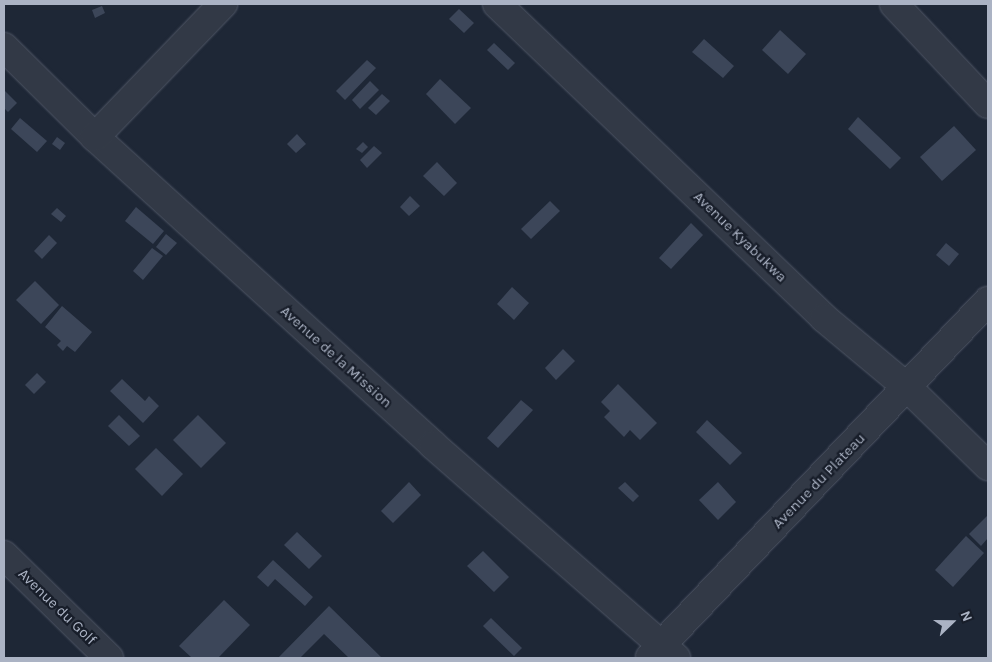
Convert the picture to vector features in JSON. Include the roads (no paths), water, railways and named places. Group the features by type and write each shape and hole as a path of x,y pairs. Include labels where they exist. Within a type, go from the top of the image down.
{"street":[{"path":"95,137 223,4"},
{"name":"Avenue Kyabukwa","path":"497,4 824,318 908,388 988,466"},
{"path":"894,4 988,104"},
{"name":"Avenue de la Mission","path":"4,48 95,137 662,654"},
{"name":"Avenue du Plateau","path":"662,654 988,301"},
{"name":"Avenue du Golf","path":"4,555 109,658"}]}
